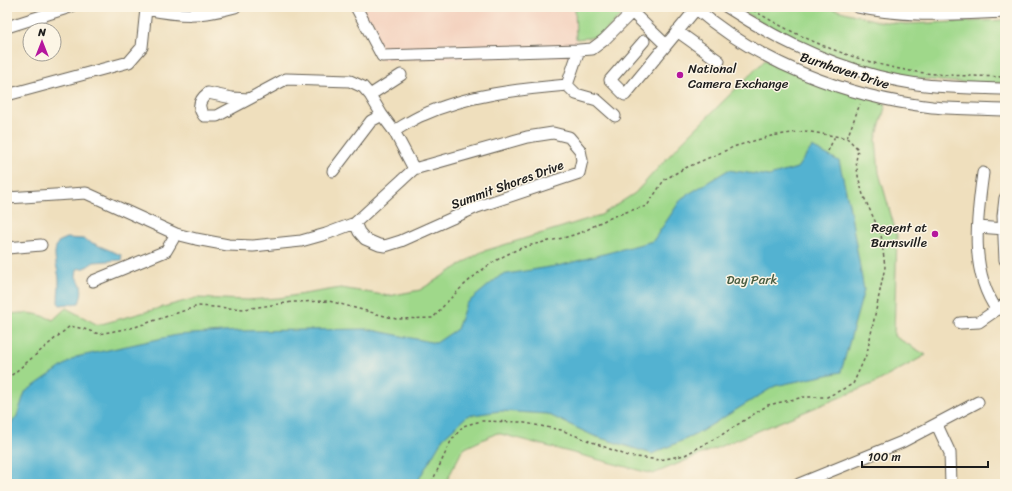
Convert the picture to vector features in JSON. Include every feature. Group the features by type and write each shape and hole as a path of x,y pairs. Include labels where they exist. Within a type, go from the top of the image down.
{"street":[{"path":"7,27 70,7"},
{"path":"7,95 129,62 142,47 145,8 168,13 197,16 235,7"},
{"path":"356,7 382,56 592,49 598,45 632,10 666,45"},
{"name":"Burnhaven Drive","path":"727,7 763,30 791,45 826,60 862,72 935,86 1005,89"},
{"path":"857,7 900,14 930,15 1005,12 1004,7"},
{"path":"644,41 610,80 625,95 695,8"},
{"name":"Burnhaven Drive","path":"695,8 729,33 764,54 799,71 848,89 874,96 932,107 1005,110"},
{"path":"677,31 719,62"},
{"path":"567,85 579,50"},
{"path":"370,95 401,75"},
{"path":"249,99 286,79 350,82 363,87 394,131 414,169"},
{"path":"567,85 576,94 597,100 615,116"},
{"path":"394,131 424,114 467,100 522,89 567,85"},
{"path":"333,171 371,121 382,115"},
{"name":"Summit Shores Drive","path":"7,198 86,193 176,234 208,242 253,246 301,241 326,234 355,223 414,169 527,137 553,133 564,135 577,145 582,160 579,174 477,207 401,241 385,246 379,246 365,239 358,232 355,223"},
{"path":"960,323 979,322 1001,307 991,301 982,275 978,245 978,228 983,173"},
{"path":"1005,198 1005,260"},
{"path":"978,228 1004,229"},
{"path":"93,281 166,251 176,234"},
{"path":"7,248 41,245"},
{"path":"800,484 902,442 937,425 978,402"},
{"path":"937,425 950,453 951,484"}],"path":[{"path":"748,7 778,25 823,46 872,62 917,72 954,76 1005,78"},
{"path":"847,138 860,104"},
{"path":"7,380 70,326 84,328 99,334 135,327 198,306 244,309 293,302 329,301 396,319 432,318 450,298 489,266 512,252 549,240 580,233 621,214 647,206 664,180 683,169 736,146 771,136 805,131 847,138 858,149 856,161 858,176 863,195 881,234 885,267 866,353 853,384 827,397 804,396 768,405 724,434 685,455 660,460 628,456 596,445 561,430 520,422 481,420 463,426 451,442 431,484"},
{"path":"828,151 835,136"}],"shaded area":[{"path":"351,7 586,7 571,57 381,60"}],"green space":[{"path":"575,7 624,7 624,13 599,37 576,39"},
{"path":"737,7 826,7 877,21 906,24 1005,20 1005,83 957,82 914,78 861,66 809,47 760,22"},
{"name":"Day Park","path":"765,60 886,104 876,139 879,173 897,236 894,336 926,355 875,383 653,474 497,433 463,449 445,484 7,484 7,315 30,313 53,320 66,308 98,325 196,298 247,300 279,298 341,288 389,296 420,290 481,252 601,215 635,193 681,143"}],"water":[{"name":"Day Park","path":"812,147 839,161 849,204 864,290 841,372 775,386 695,435 652,454 594,436 547,414 500,411 467,416 443,438 416,484 14,484 7,481 7,429 17,416 25,392 76,357 177,335 239,331 367,329 436,343 457,329 466,304 501,275 562,265 653,241 682,198 728,170 769,176 797,168"},
{"path":"67,238 83,239 121,255 122,260 94,262 85,268 77,269 76,277 82,289 79,303 60,305 58,303 59,280 55,252 58,242"}],"place":[{"name":"National Camera Exchange","path":"680,75"},
{"name":"Regent at Burnsville","path":"935,234"}]}
